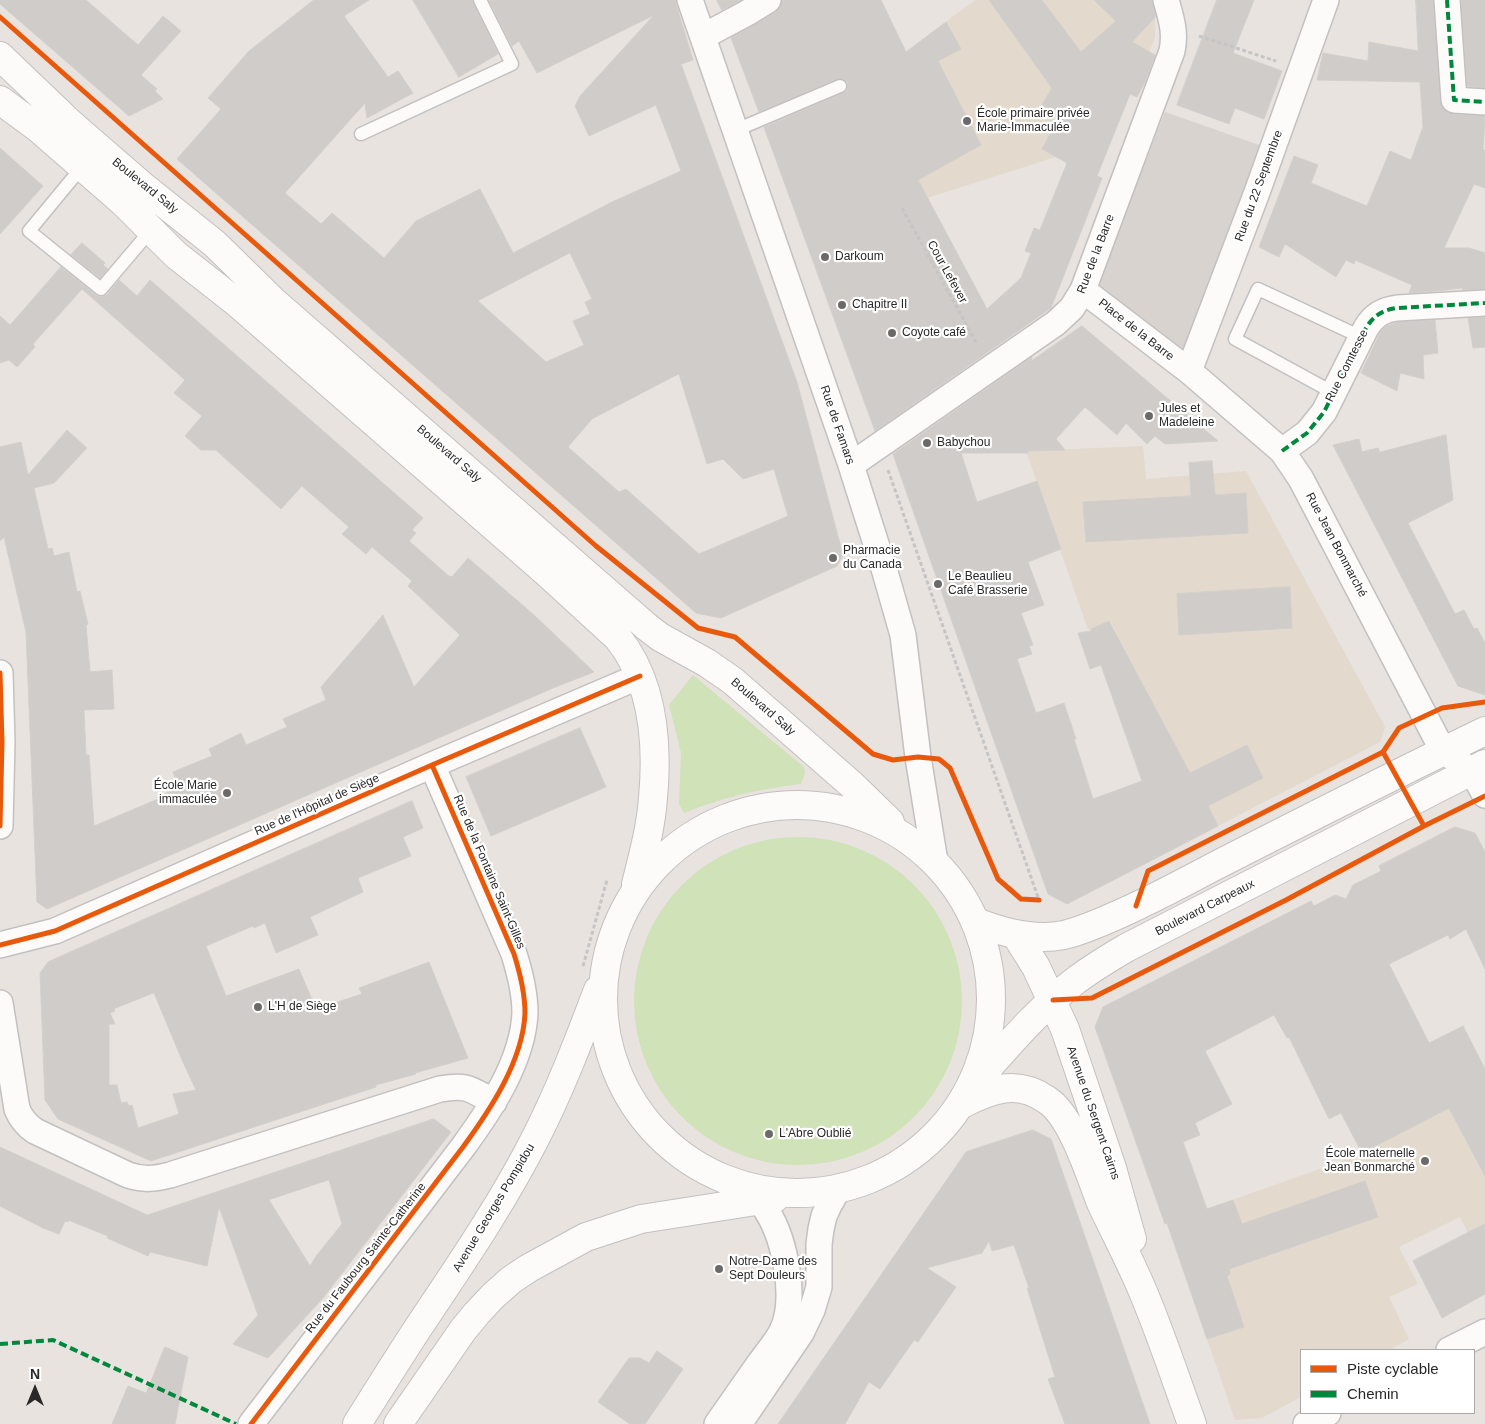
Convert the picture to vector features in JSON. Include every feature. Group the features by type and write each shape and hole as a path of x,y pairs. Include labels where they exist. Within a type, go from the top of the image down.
{"main road":[{"name":"Boulevard Saly","path":"0,56 57,111 152,194 208,238 272,300 647,627 660,637 707,663 733,681 852,785 907,839"},
{"name":"Boulevard Saly","path":"0,100 38,128 82,166 176,255 236,302 618,638 627,650 645,690 652,726 655,773 651,818 634,892"},
{"path":"976,922 1016,935 1046,937 1089,928 1485,731"},
{"name":"Boulevard Carpeaux","path":"965,1097 1037,1015 1088,971 1126,948 1479,768"},
{"path":"398,1424 463,1330 477,1313 505,1285 529,1268 586,1237 622,1224 752,1193 807,1193 839,1188 873,1178 912,1156 932,1139 950,1119 965,1097 983,1055 988,1038 991,1011 991,983 985,948 976,922 958,890 935,862 907,839 858,814 832,808 796,804 760,808 724,818 684,840 663,857 634,892 614,933 606,959 592,975 603,1013 609,1049 621,1083 635,1107 658,1135 679,1153 710,1173 752,1193"},
{"name":"Avenue du Sergent Cairns","path":"1016,935 1036,967 1065,1029 1123,1204 1146,1299"},
{"name":"Avenue Georges Pompidou","path":"357,1424 473,1246 508,1188 536,1136 557,1093 576,1047 592,975"},
{"name":"Avenue du Sergent Cairns","path":"965,1097 1002,1088 1023,1090 1048,1100 1057,1108 1074,1136 1102,1204 1146,1299 1192,1424"}],"street":[{"name":"Rue de Famars","path":"690,0 851,466 903,635 918,757 935,862"},
{"path":"704,36 768,0"},
{"path":"1166,0 1174,27"},
{"name":"Rue du 22 Septembre","path":"1189,371 1256,196 1326,0"},
{"path":"1447,0 1454,100 1485,102"},
{"name":"Rue de la Barre","path":"851,466 1056,324 1072,308 1083,290 1172,51 1174,27"},
{"name":"Place de la Barre","path":"1083,290 1189,371"},
{"name":"Rue Comtesse","path":"1282,452 1307,433 1324,412 1366,328 1375,316 1388,310 1485,303"},
{"name":"Rue Jean Bonmarché","path":"1189,371 1282,452 1301,478 1444,751"},
{"name":"Rue de l'Hôpital de Siège","path":"0,945 54,931 640,676"},
{"path":"0,682 2,750 0,826"},
{"path":"1444,751 1479,768 1485,796"},
{"name":"Rue de la Fontaine Saint-Gilles","path":"432,765 514,954 522,983 525,1013 523,1029 513,1063 494,1102"},
{"path":"0,1002 18,1109 26,1125 35,1132 136,1178 146,1179 170,1175 440,1089 462,1086 494,1102"},
{"name":"Rue du Faubourg Sainte-Catherine","path":"251,1424 463,1147 494,1102"},
{"path":"739,1424 801,1333 812,1310 819,1288 821,1229 824,1216 839,1188"},
{"path":"717,1424 781,1333 788,1310 788,1282 782,1247 773,1221 752,1193"},
{"path":"1451,1349 1485,1332"},
{"path":"1306,1424 1326,1414"}],"lane":[{"path":"361,134 512,64 480,0"},
{"path":"736,130 840,86"},
{"path":"82,166 29,230 102,289 151,230"},
{"path":"1334,393 1235,339 1258,289 1361,338"}],"path":[{"path":"1174,27 1279,63"},
{"path":"879,446 1039,900 1030,900"},
{"path":"592,975 609,873"}],"shaded area":[{"name":"École primaire privée Marie-Immaculée","path":"975,0 1155,0 1155,38 1149,52 1056,157 927,198 870,107 940,57 928,35"},
{"path":"1165,112 1262,146 1184,351 1097,285"},
{"path":"1143,446 1146,479 1246,471 1385,727 1380,742 1218,826 1110,621 1088,630 1026,451"},
{"path":"1472,1045 1485,1069 1485,1265 1460,1217 1399,1247 1418,1284 1389,1297 1409,1339 1391,1349 1300,1349 1300,1398 1262,1418 1235,1420 1167,1223 1362,1154 1341,1113"}],"green space":[{"path":"693,675 804,767 805,773 801,784 741,794 684,813 679,804 681,753 669,705"},
{"path":"798,837 830,840 861,850 889,865 914,885 934,910 949,938 959,969 962,1001 959,1033 949,1064 934,1092 914,1117 889,1137 861,1152 830,1162 798,1165 766,1162 735,1152 707,1137 682,1117 662,1092 647,1064 637,1033 634,1001 637,969 647,938 662,910 682,885 707,865 735,850 766,840"}],"building":[{"path":"0,0 86,0 138,45 163,16 181,31 141,75 157,89 155,91 163,99 129,116 0,4"},
{"path":"314,0 369,0 344,16 388,77 398,71 413,93 367,118 365,103 285,193 321,224 332,213 384,258 416,221 480,189 513,253 612,202 681,171 656,105 589,136 575,106 580,96 654,15 537,73 519,41 512,46 489,0 676,0 693,60 681,64 797,382 843,555 837,566 721,618 696,613 177,159 221,109 208,98 249,51","holes":["570,253 592,299 585,302 590,314 573,321 584,345 546,362 478,301","679,374 707,464 723,459 743,479 774,469 788,516 699,554 626,489 619,492 568,447 592,419"]},
{"path":"413,0 472,0 498,54 459,77"},
{"path":"717,0 741,0 722,10"},
{"path":"782,0 881,0 906,52 946,22 961,49 938,61 981,145 918,180 987,309 1021,278 1031,253 1025,251 1034,228 1040,230 1067,163 1042,149 1059,118 1042,105 1052,88 989,0 1042,0 1081,52 1116,21 1094,0 1152,0 1156,16 1132,42 1155,55 1137,97 1130,94 1097,176 1102,178 1051,308 875,431 764,127 843,93 847,90 848,83 844,79 837,79 759,112 731,38 776,12"},
{"path":"1217,0 1254,0 1233,53 1282,71 1264,119 1235,108 1229,124 1177,105"},
{"path":"1416,0 1433,0 1442,107 1446,112 1453,114 1485,116 1483,150 1485,150 1485,188 1474,184 1444,248 1469,248 1485,253 1485,289 1463,290 1462,288 1409,293 1412,285 1355,260 1354,264 1346,260 1336,277 1285,244 1279,257 1259,247 1294,156 1318,165 1311,183 1367,206 1390,151 1411,160 1423,127 1420,82 1317,80 1323,53 1368,61 1369,42 1418,51"},
{"path":"1461,0 1485,0 1485,88 1467,86"},
{"path":"0,148 43,186 0,234"},
{"path":"82,243 105,263 103,265 108,269 100,278 71,255"},
{"path":"61,267 100,297 107,295 119,280 137,296 150,280 423,518 412,530 416,533 409,541 450,577 468,558 534,615 594,672 553,688 47,909 37,902 26,632 4,537 0,541 0,447 21,442 28,475 67,430 87,448 54,483 34,488 48,549 52,548 54,556 69,552 77,592 80,591 88,624 86,625 90,672 112,670 114,709 84,710 86,755 89,755 94,826 179,788 173,772 212,756 209,749 241,733 246,745 287,727 283,719 326,700 321,687 383,615 414,687 460,635 408,586 412,581 372,547 366,554 342,534 349,527 302,486 281,509 216,450 201,450 185,436 202,416 174,393 185,380 82,289 33,344 35,347 17,367 9,360 0,363 0,316 10,325"},
{"path":"1485,317 1485,347 1473,348 1468,318"},
{"path":"1435,320 1438,353 1423,355 1424,379 1400,373 1397,391 1361,373 1381,331 1387,326 1399,322"},
{"path":"1082,326 1218,441 1165,444 1155,436 1147,444 1126,423 1117,435 1085,407 1056,439 1065,450 1027,451 1028,453 961,453 977,502 1037,481 1061,549 1028,562 1044,605 1021,613 1033,645 1029,646 1032,654 1017,659 1036,713 1064,703 1093,799 1142,781 1101,665 1090,669 1078,633 1091,631 1091,629 1109,621 1190,773 1247,745 1263,778 1208,806 1218,826 1067,904 1048,894 893,454 1032,357 1031,361"},
{"path":"1446,435 1453,500 1408,523 1455,614 1464,610 1474,629 1477,628 1485,643 1485,695 1458,686 1333,445 1359,439 1362,452 1378,448 1380,452"},
{"path":"1212,461 1215,495 1246,493 1248,533 1086,542 1083,502 1191,496 1189,463"},
{"path":"1290,587 1292,628 1179,635 1177,594"},
{"path":"580,728 606,787 491,836 466,777"},
{"path":"412,801 423,828 403,837 411,856 358,878 363,892 310,917 318,935 276,953 265,923 254,928 253,926 206,946 226,996 299,969 316,1009 362,994 359,988 429,962 468,1058 376,1085 376,1087 151,1161 58,1119 45,1100 40,973 48,962","holes":["154,993 196,1090 173,1094 179,1114 138,1128 132,1105 129,1106 127,1102 121,1103 117,1085 109,1085 109,1024 115,1024 110,1013 115,1011 114,1009"]},
{"path":"1455,827 1475,833 1485,852 1485,969 1466,929 1450,939 1448,935 1389,964 1429,1043 1463,1026 1485,1069 1485,1176 1449,1108 1362,1153 1341,1113 1329,1119 1289,1037 1287,1038 1274,1015 1205,1051 1232,1104 1195,1123 1200,1135 1183,1142 1207,1209 1233,1200 1242,1224 1365,1181 1378,1217 1229,1269 1230,1274 1227,1276 1244,1327 1207,1339 1167,1223 1165,1224 1095,1027 1103,1007 1311,901 1314,906 1335,895 1346,899 1353,885 1381,871 1379,866"},
{"path":"434,1119 451,1132 323,1298 268,1358 233,1344 258,1315 219,1207 207,1266 150,1252 148,1256 107,1238 108,1236 68,1220 68,1222 65,1221 59,1234 0,1206 0,1147 147,1215","holes":["329,1180 342,1224 310,1266 269,1200"]},
{"path":"1033,1130 1051,1139 1150,1424 1065,1424 1048,1379 1055,1377 1027,1288 1029,1288 1014,1245 992,1251 989,1241 982,1253 927,1268 956,1287 918,1342 914,1340 880,1389 869,1382 845,1424 778,1424 966,1152"},
{"path":"1485,1224 1485,1294 1442,1318 1413,1261"},
{"path":"165,1347 188,1357 175,1424 112,1424 128,1386 146,1393"},
{"path":"657,1351 683,1369 645,1424 630,1424 598,1402 629,1358 640,1358 649,1363"}],"marked path":[{"path":"1447,0 1454,100 1485,102"},
{"path":"1282,451 1307,433 1324,412 1366,328 1376,316 1387,310 1397,308 1485,303"},
{"path":"0,1344 53,1340 236,1424"}],"cycle path":[{"path":"0,17 596,546 698,628 735,637 873,754 893,760 918,757 939,759 950,768 998,879 1021,899 1039,900"},
{"path":"0,673 2,742 0,826"},
{"path":"0,945 55,931 432,765 640,676"},
{"path":"1136,906 1148,871 1383,752 1399,728 1442,708 1485,702"},
{"path":"1383,752 1424,826"},
{"path":"251,1424 473,1133 494,1101 512,1067 523,1031 525,1006 514,954 432,765"},
{"path":"1053,1000 1092,998 1286,900 1424,826 1485,796"}],"place":[{"name":"École primaire privée Marie-Immaculée","path":"967,121"},
{"name":"Darkoum","path":"825,257"},
{"name":"Chapitre II","path":"842,305"},
{"name":"Coyote café","path":"892,333"},
{"name":"Jules et Madeleine","path":"1149,416"},
{"name":"Babychou","path":"927,443"},
{"name":"Pharmacie du Canada","path":"833,558"},
{"name":"Le Beaulieu Café Brasserie","path":"938,584"},
{"name":"École Marie immaculée","path":"227,793"},
{"name":"L'H de Siège","path":"258,1007"},
{"name":"L'Abre Oublié","path":"769,1134"},
{"name":"École maternelle Jean Bonmarché","path":"1425,1161"},
{"name":"Notre-Dame des Sept Douleurs","path":"719,1269"}]}
